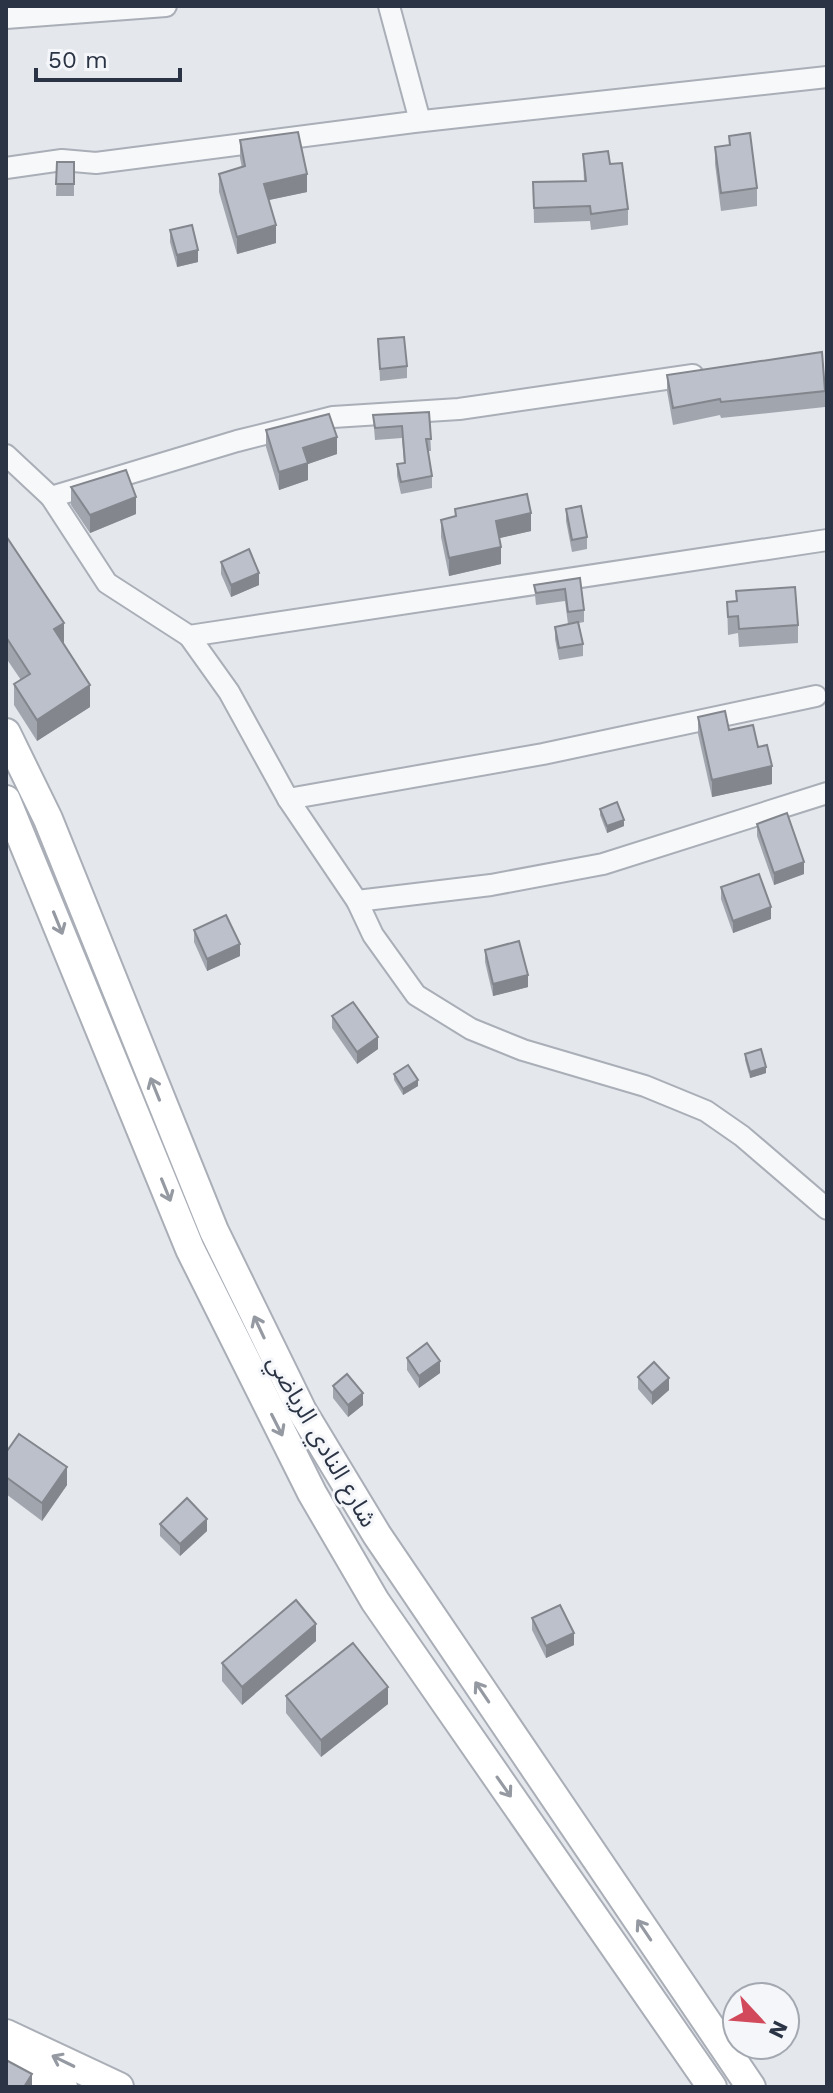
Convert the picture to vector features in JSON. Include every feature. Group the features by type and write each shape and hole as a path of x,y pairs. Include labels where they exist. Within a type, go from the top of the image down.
{"main road":[{"name":"شارع النادي الرياضي","path":"6,733 48,819 214,1231 269,1347 377,1535 751,2087"},
{"name":"شارع النادي الرياضي","path":"6,800 190,1249 261,1395 375,1601 712,2087"},
{"path":"42,883 69,873"},
{"path":"483,1756 510,1733"},
{"path":"646,1992 672,1971"},
{"path":"6,2034 114,2086"},
{"path":"6,2058 63,2087"}],"street":[{"path":"6,18 166,6"},
{"path":"389,6 420,121"},
{"path":"6,168 62,160 96,163 420,121 827,77"},
{"path":"51,497 237,441 333,417 459,409 709,372"},
{"path":"6,455 51,497 107,583 189,636 229,692 288,799 357,901 373,935 416,995 441,1012 523,1050 645,1086 706,1111 742,1136 827,1209"},
{"path":"189,636 827,540"},
{"path":"288,799 543,754 816,696"},
{"path":"357,901 491,885 603,864 827,793"}],"building":[{"path":"298,132 307,174 264,184 276,225 237,237 219,174 245,166 240,140"},
{"path":"750,133 757,188 721,193 715,147 730,145 729,136"},
{"path":"608,151 610,164 622,163 628,209 591,214 590,206 534,208 533,182 586,181 583,154"},
{"path":"57,162 74,162 74,184 56,184"},
{"path":"192,225 198,250 177,255 170,230"},
{"path":"404,337 407,366 380,369 378,339"},
{"path":"822,352 825,391 721,402 720,399 673,408 667,375"},
{"path":"429,412 431,439 426,439 432,476 401,482 397,464 405,463 402,426 375,428 373,415"},
{"path":"329,414 337,437 303,448 308,463 279,472 266,430"},
{"path":"126,470 136,497 90,515 71,487"},
{"path":"527,494 531,513 496,521 501,547 449,558 441,520 456,516 455,509"},
{"path":"581,506 587,537 572,540 566,509"},
{"path":"6,536 64,623 54,629 90,685 37,720 14,684 30,674 6,637"},
{"path":"249,549 259,573 231,585 221,562"},
{"path":"580,578 584,610 568,612 565,589 536,593 534,585"},
{"path":"795,587 798,625 739,629 738,616 728,617 727,602 737,601 736,591"},
{"path":"578,622 583,644 559,648 555,627"},
{"path":"725,711 729,730 753,725 758,747 767,745 772,766 712,780 698,717"},
{"path":"617,802 624,820 607,826 600,809"},
{"path":"787,813 804,862 774,873 757,824"},
{"path":"759,874 771,907 733,921 721,887"},
{"path":"226,915 240,944 207,959 194,930"},
{"path":"519,941 528,975 493,984 485,950"},
{"path":"353,1002 378,1037 357,1052 332,1016"},
{"path":"761,1049 766,1067 750,1072 745,1054"},
{"path":"408,1065 418,1080 403,1089 394,1074"},
{"path":"427,1343 440,1361 419,1376 407,1358"},
{"path":"654,1362 669,1378 652,1393 638,1377"},
{"path":"347,1374 363,1393 348,1405 333,1386"},
{"path":"19,1434 67,1467 42,1503 6,1477 6,1450"},
{"path":"187,1498 207,1519 180,1544 160,1524"},
{"path":"296,1600 316,1624 242,1687 222,1663"},
{"path":"560,1605 574,1633 546,1646 532,1618"},
{"path":"353,1643 388,1687 321,1740 286,1696"},
{"path":"6,2060 32,2074 24,2087 6,2087"}]}
